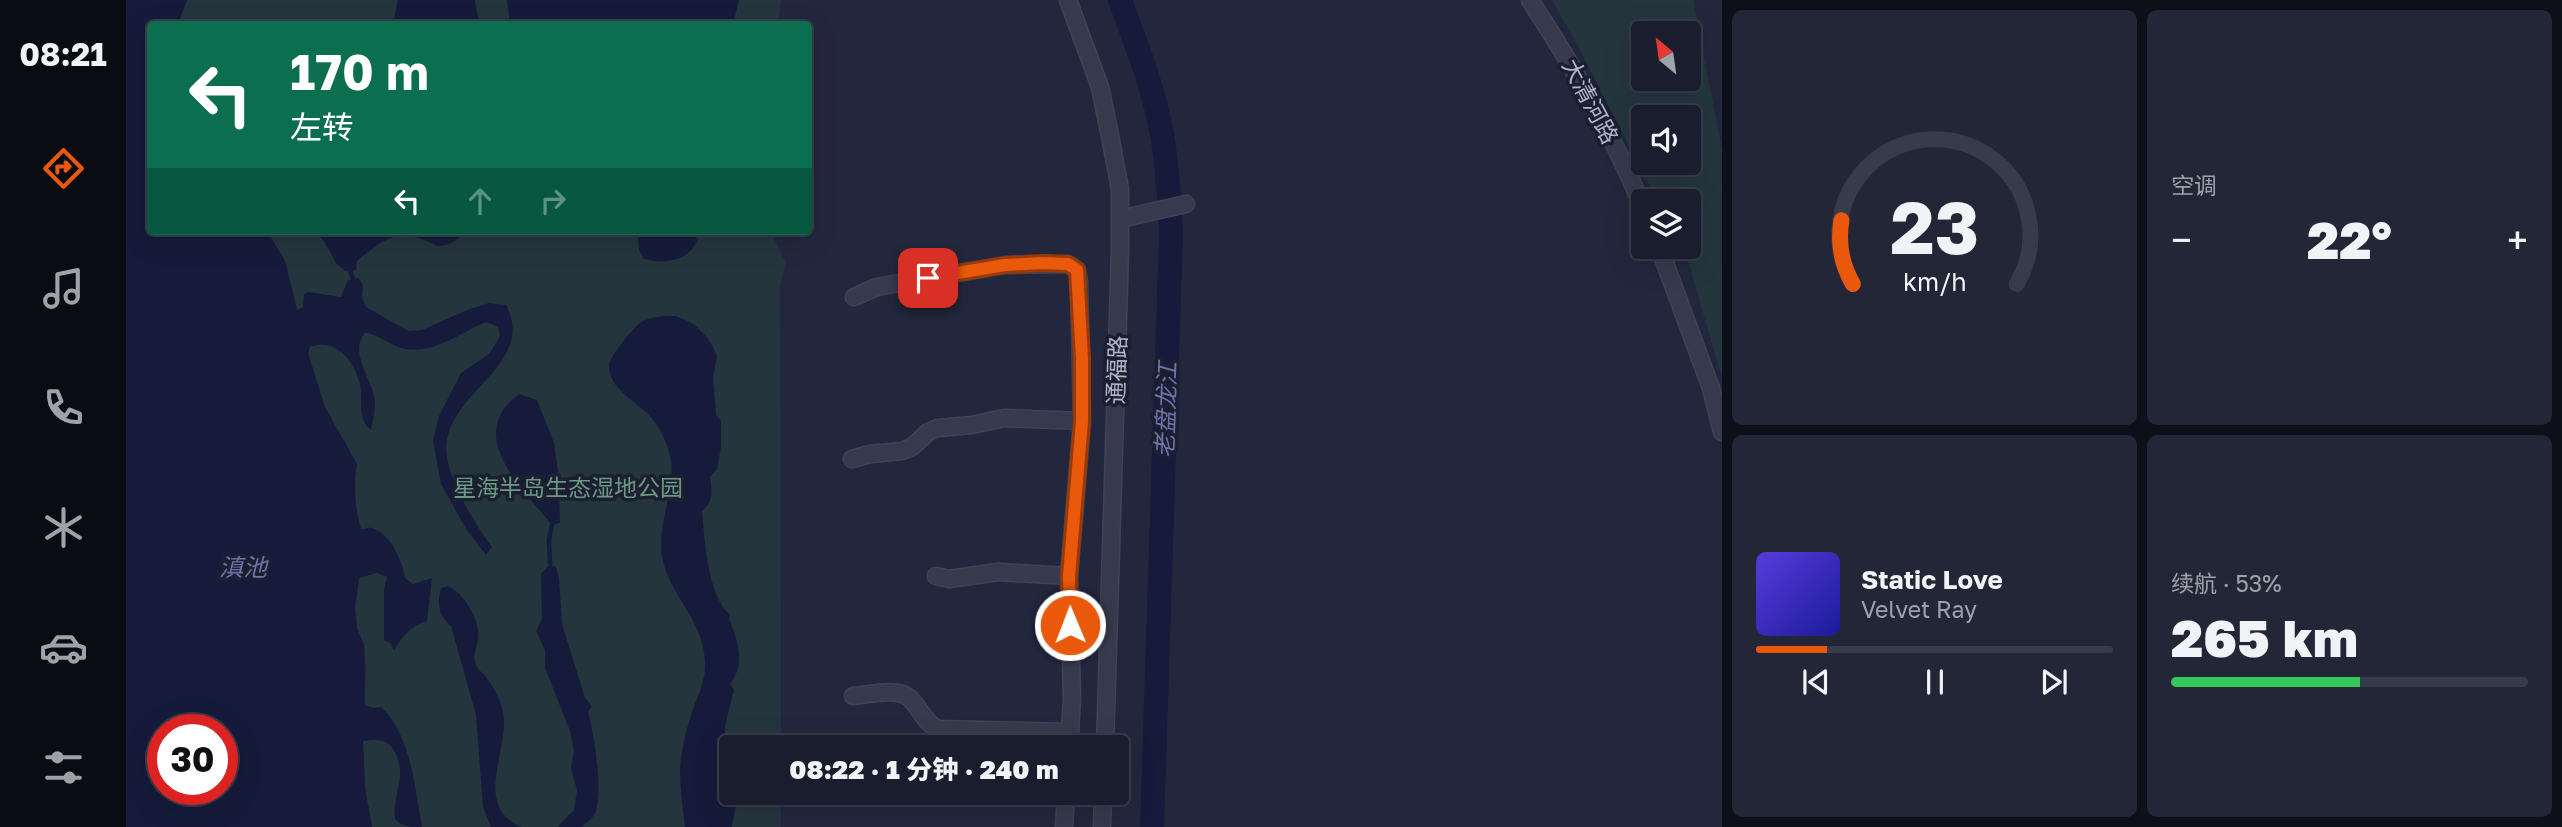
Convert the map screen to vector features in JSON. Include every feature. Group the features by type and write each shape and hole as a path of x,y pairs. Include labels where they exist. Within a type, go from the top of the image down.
{"street":[{"name":"通福路","path":"1068,0 1100,87 1120,189 1105,735"},
{"name":"大清河路","path":"1530,0 1560,44 1602,119 1634,189"},
{"path":"1120,219 1186,204"},
{"path":"1663,259 1711,388 1722,432"},
{"path":"853,297 877,287 1005,265 1068,264 1077,270 1082,421 1069,576 1070,735"},
{"path":"852,459 902,451 938,428 972,425 1004,418 1082,421"},
{"path":"936,576 950,579 998,572 1069,576"},
{"path":"853,696 899,692 910,698 929,725 938,729 1010,735"},
{"path":"1064,827 1065,805"},
{"path":"1102,827 1103,805"}],"green space":[{"path":"187,0 781,0 778,21 179,21"},
{"path":"1552,0 1693,0 1697,21 1631,21 1631,91 1701,91 1701,41 1722,149 1722,378 1686,259 1701,259 1701,189 1651,189 1644,175 1701,175 1701,105 1631,105 1631,150"},
{"name":"星海半岛生态湿地公园","path":"269,235 772,235 786,263 780,286 781,735 719,735 719,805 781,805 781,827 372,827 365,788 363,741 366,670 364,645 357,628 355,608 361,529 356,509 357,464 324,407 315,382 285,261"}],"water":[{"name":"滇池","path":"126,0 187,0 179,21 147,21 147,235 269,235 285,261 297,310 303,307 304,294 308,292 341,297 348,280 358,278 363,285 362,298 366,307 408,331 422,330 489,303 506,305 512,325 511,343 491,375 464,405 453,422 447,440 449,466 460,496 492,547 486,555 466,529 441,484 433,440 439,416 461,373 489,354 500,336 498,327 486,322 437,346 416,350 405,349 365,333 359,349 375,402 371,430 364,421 361,409 360,384 348,360 336,348 328,345 310,347 308,353 325,407 357,464 355,497 361,529 372,528 379,531 390,542 402,564 405,578 413,584 432,578 427,621 408,632 394,650 390,643 384,640 384,589 387,577 377,573 359,578 355,608 357,628 364,645 365,705 381,707 399,732 414,779 422,827 411,827 396,820 400,772 396,754 386,742 363,741 365,788 372,827 126,827"},
{"path":"398,0 475,0 478,21 394,21"},
{"path":"507,0 739,0 734,21 510,21"},
{"path":"318,235 460,235 450,244 442,246 414,237 394,237 377,245 357,261 356,270 345,271 336,263"},
{"path":"637,235 695,235 697,241 688,253 675,260 644,259 639,250"},
{"path":"662,316 676,316 690,322 710,342 717,356 713,378 716,415 721,421 721,447 717,469 710,477 710,499 702,511 712,581 722,606 730,615 739,652 738,668 730,684 734,690 725,735 719,735 719,805 736,805 732,827 685,827 680,767 688,723 704,678 704,651 695,625 669,578 661,551 672,469 668,449 655,422 617,386 610,373 609,365 613,355 627,336 640,323"},
{"path":"519,394 537,400 554,443 559,479 560,523 552,525 514,479 497,444 496,427 503,410"},
{"path":"550,564 556,567 559,578 562,624 585,698 592,706 588,712 597,762 598,801 593,816 581,827 557,827 574,810 577,790 571,768 574,751 570,731 545,668 545,650 536,631 542,618 541,574"},
{"path":"448,586 465,601 477,624 475,662 494,689 503,711 504,726 495,790 498,805 506,817 521,827 491,827 483,807 476,715 451,626 443,618 440,608 441,588"}],"waterway":[{"name":"老盘龙江","path":"1120,0 1159,118 1166,159 1171,233 1152,827"},
{"path":"350,270 353,279"},
{"path":"550,564 549,540 552,525"}],"route":[{"path":"928,278 1005,265 1042,263 1068,264 1077,270 1083,383 1069,576 1070,625"}]}
